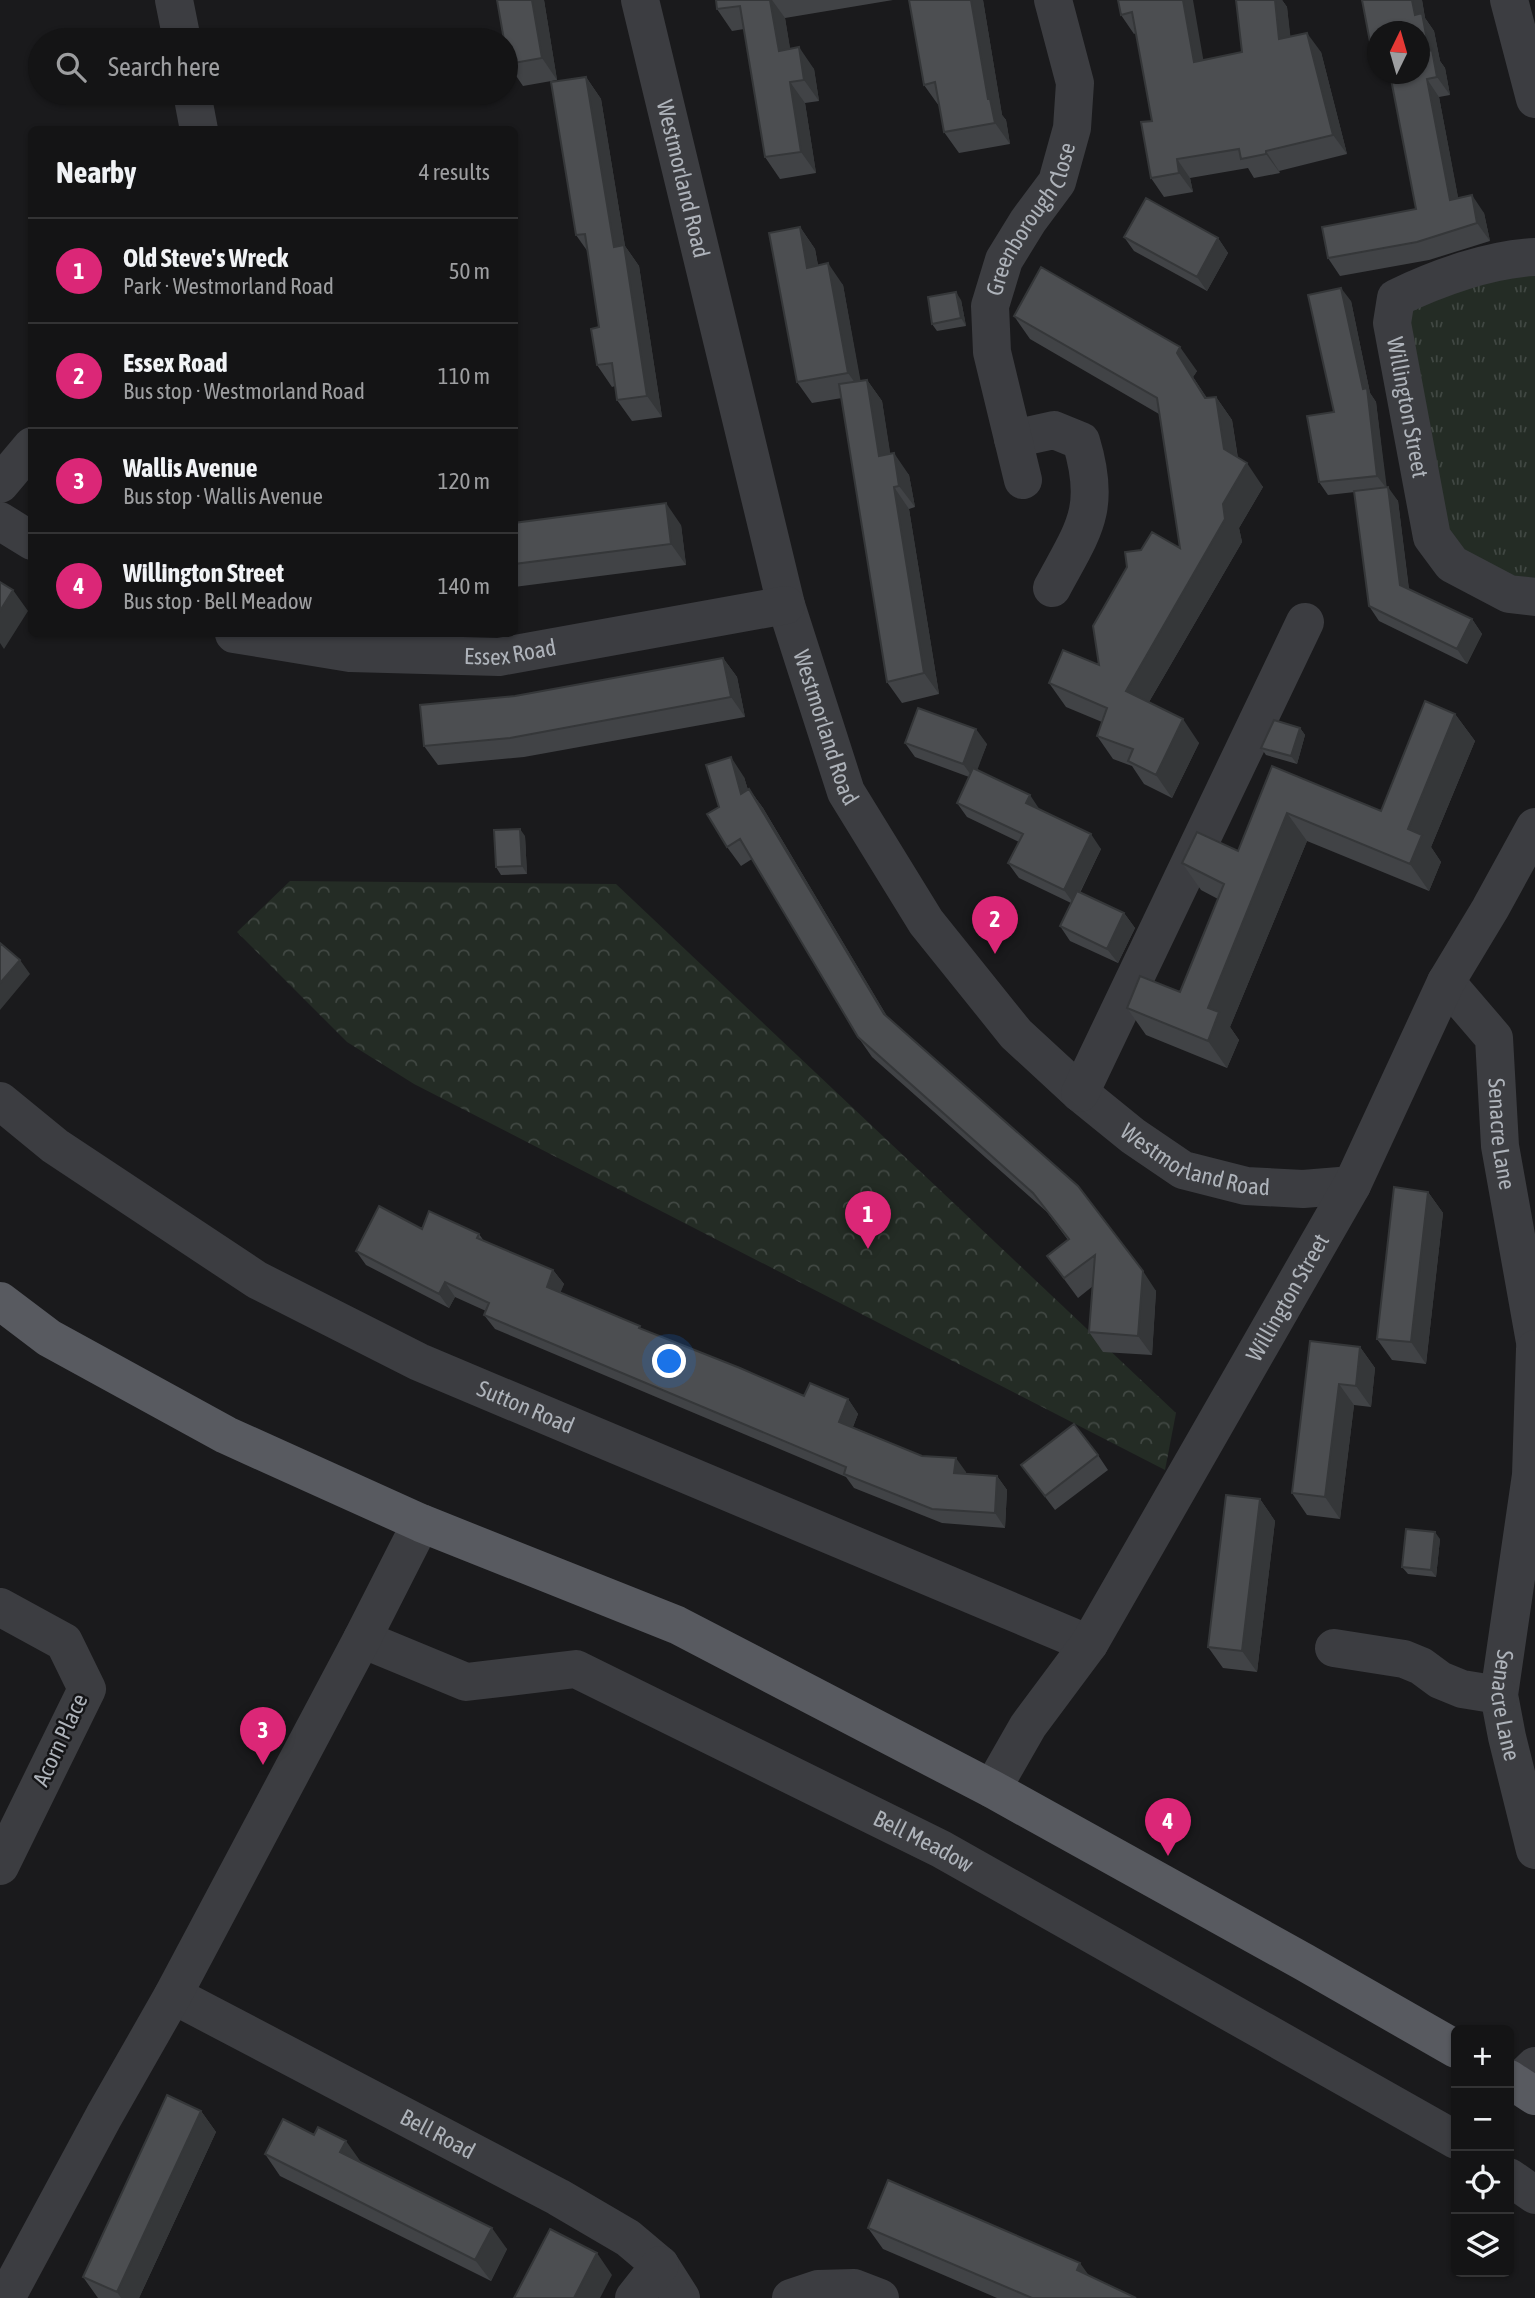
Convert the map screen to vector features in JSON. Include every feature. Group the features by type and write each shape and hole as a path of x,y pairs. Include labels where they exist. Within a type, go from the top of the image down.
{"main road":[{"path":"0,1301 49,1338 226,1435 421,1523 677,1625 992,1790 1451,2046"}],"street":[{"path":"174,0 180,28"},
{"name":"Westmorland Road","path":"640,0 786,605 846,792 926,922 1016,1034 1080,1093 1133,1136 1183,1170 1246,1186 1303,1189 1352,1185"},
{"name":"Greenborough Close","path":"1023,480 992,352 990,306 1004,260 1057,182 1072,128 1075,83 1052,0"},
{"path":"1509,0 1535,99"},
{"path":"194,105 198,126"},
{"name":"Willington Street","path":"1535,257 1509,258 1420,286 1396,298 1392,323 1432,537 1452,564 1508,594 1535,597"},
{"path":"1013,439 1054,430 1081,441 1090,470 1090,503 1084,529 1052,588"},
{"path":"0,484 28,451"},
{"path":"0,521 28,538"},
{"name":"Essex Road","path":"252,637 350,653 499,657 786,605"},
{"path":"1080,1093 1305,622"},
{"name":"Willington Street","path":"992,1790 1028,1726 1089,1644 1352,1185 1446,982 1535,827"},
{"name":"Senacre Lane","path":"1446,982 1494,1038 1500,1146 1535,1342"},
{"name":"Sutton Road","path":"0,1101 55,1146 257,1280 419,1362 1089,1644"},
{"name":"Senacre Lane","path":"1535,1349 1531,1475 1499,1695 1535,1850"},
{"path":"6,2298 173,1995 421,1523"},
{"name":"Acorn Place","path":"0,1866 87,1689 64,1642 4,1619"},
{"name":"Bell Meadow","path":"362,1639 466,1682 576,1669 941,1849 1451,2137"},
{"path":"1334,1648 1404,1659 1421,1666 1440,1680 1462,1689 1499,1695"},
{"name":"Bell Road","path":"173,1995 558,2197 628,2238 660,2265 681,2298"},
{"path":"1514,2180 1535,2195"},
{"path":"634,2298 660,2265"},
{"path":"791,2298 818,2289 854,2288 880,2298"}],"green space":[{"path":"1535,257 1535,597 1452,564 1396,298"},
{"path":"290,881 616,884 1176,1413 1165,1470 414,1084 347,1042 237,932"}],"building":[{"path":"497,0 532,0 542,58 518,62 518,28 502,28"},
{"path":"716,0 770,0 779,51 799,47 804,80 790,82 801,152 765,157 740,6 717,9"},
{"path":"909,0 971,0 988,99 995,123 944,132 935,82 924,85"},
{"path":"1118,0 1183,0 1194,62 1242,52 1236,0 1275,0 1279,39 1307,33 1333,135 1241,159 1239,149 1177,159 1179,173 1151,178 1141,122 1152,121 1132,12 1121,15"},
{"path":"1362,0 1412,0 1415,15 1422,13 1423,21 1367,21 1367,26"},
{"path":"1432,50 1437,77 1430,78"},
{"path":"586,77 614,247 624,245 647,396 617,400 612,363 597,365 591,329 599,327 585,234 576,235 551,82"},
{"path":"1392,84 1428,84 1450,200 1472,195 1477,223 1417,242 1328,258 1322,227 1416,209"},
{"path":"1146,198 1218,238 1197,277 1124,237"},
{"path":"800,227 807,268 828,263 848,373 797,382 769,233"},
{"path":"1041,267 1180,347 1177,353 1205,398 1216,397 1224,449 1247,463 1223,504 1225,519 1126,691 1183,719 1156,775 1128,761 1133,749 1097,736 1107,708 1049,683 1063,650 1099,665 1093,626 1127,567 1125,552 1141,550 1152,532 1180,548 1157,398 1014,316"},
{"path":"1341,288 1363,389 1367,388 1377,476 1319,482 1307,416 1334,412 1308,295"},
{"path":"956,292 961,318 932,324 928,297"},
{"path":"867,380 879,456 894,453 899,486 894,487 924,673 887,682 839,384"},
{"path":"1388,487 1400,585 1472,619 1457,649 1369,606 1354,491"},
{"path":"666,503 671,544 518,563 518,522"},
{"path":"0,582 13,590 0,611"},
{"path":"723,658 731,697 510,738 424,746 420,705 515,696"},
{"path":"1425,701 1455,714 1408,829 1422,835 1410,864 1287,813 1208,1008 1219,1012 1208,1041 1127,1008 1140,976 1180,992 1224,884 1182,863 1197,832 1238,851 1272,766 1381,811"},
{"path":"918,708 976,729 963,764 905,743"},
{"path":"1274,720 1300,728 1291,756 1261,748"},
{"path":"731,757 741,794 749,789 884,1014 1078,1186 1143,1271 1138,1336 1089,1332 1095,1255 1064,1278 1047,1256 1069,1239 1033,1193 858,1037 740,839 727,847 707,814 719,807 706,765"},
{"path":"973,768 1030,795 1026,803 1091,834 1064,890 1008,863 1023,834 957,803"},
{"path":"520,829 522,866 496,867 494,830"},
{"path":"1077,891 1124,913 1107,949 1060,926"},
{"path":"0,943 20,960 0,983"},
{"path":"1394,1187 1428,1192 1411,1342 1377,1339"},
{"path":"379,1206 422,1229 429,1211 479,1234 477,1238 553,1270 547,1287 804,1396 810,1383 848,1399 839,1422 922,1456 956,1458 954,1473 997,1476 995,1513 932,1509 844,1474 846,1467 484,1315 489,1303 445,1282 439,1294 356,1251"},
{"path":"1310,1341 1360,1347 1356,1386 1339,1384 1325,1497 1292,1493"},
{"path":"1074,1424 1098,1455 1045,1496 1021,1465"},
{"path":"1226,1495 1260,1499 1242,1651 1208,1647"},
{"path":"1406,1529 1435,1532 1431,1570 1402,1567"},
{"path":"167,2095 201,2111 117,2292 83,2277"},
{"path":"283,2119 314,2135 318,2127 346,2141 340,2152 492,2228 475,2260 265,2154"},
{"path":"888,2180 1080,2263 1077,2270 1136,2298 1032,2298 868,2228"},
{"path":"550,2229 597,2253 574,2298 514,2298"}],"place":[{"name":"Essex Road","path":"995,954"},
{"name":"Old Steve's Wreck","path":"868,1249"},
{"name":"Wallis Avenue","path":"263,1765"},
{"name":"Willington Street","path":"1168,1856"}]}
